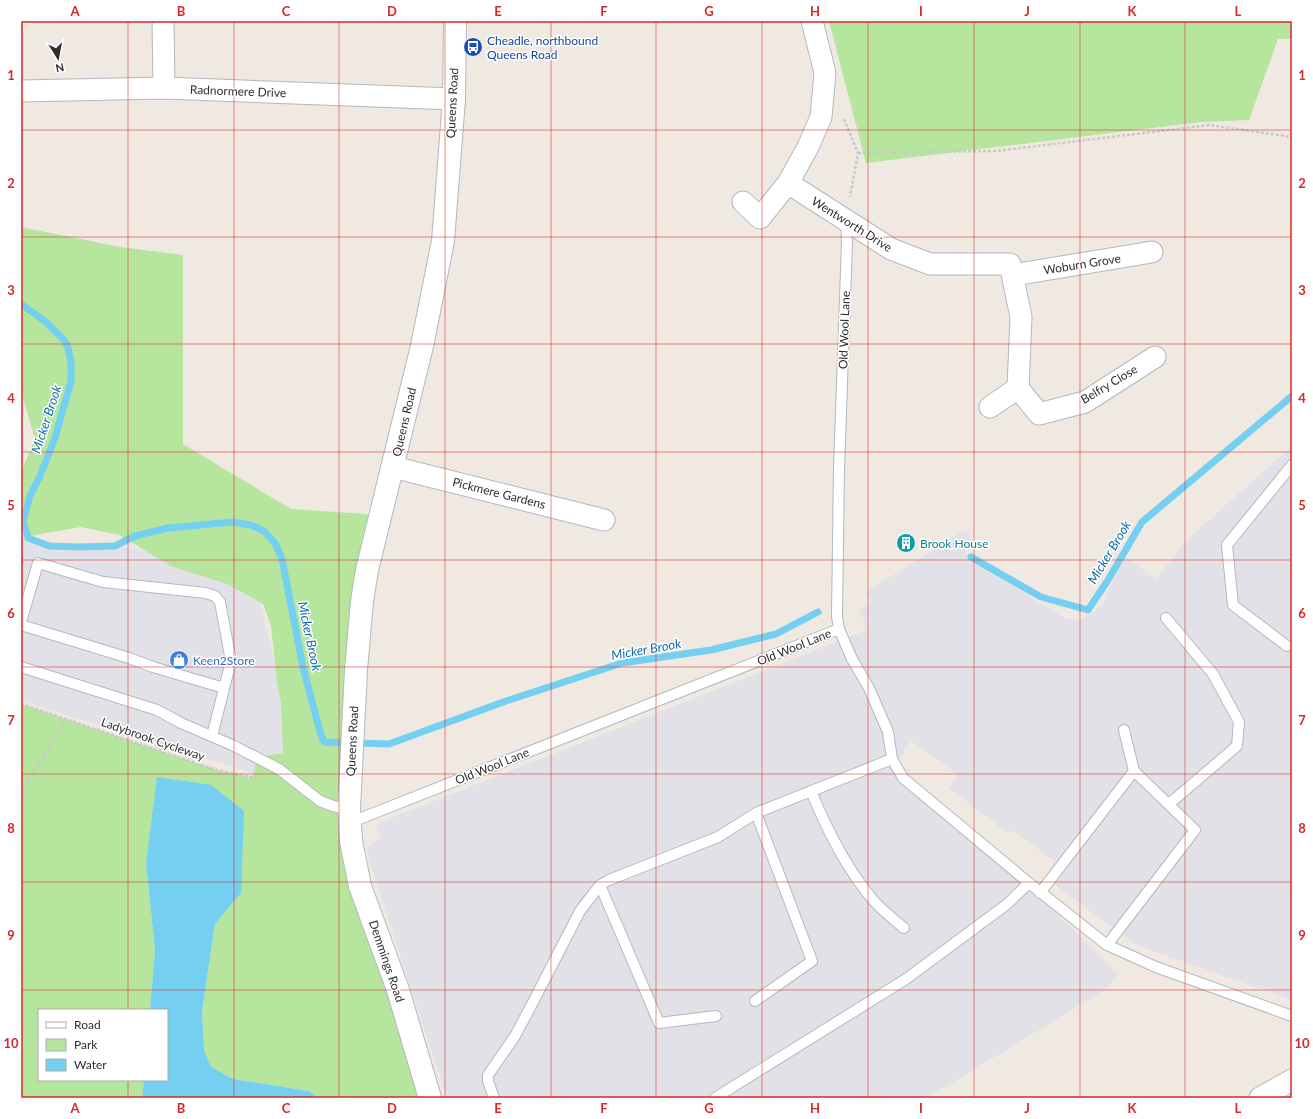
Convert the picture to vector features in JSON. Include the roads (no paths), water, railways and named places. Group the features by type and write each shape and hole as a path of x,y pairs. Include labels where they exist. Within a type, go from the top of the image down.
{"street":[{"path":"163,21 164,88"},
{"name":"Queens Road","path":"349,816 356,670 362,601 368,570 422,346 443,241 454,99 455,21"},
{"path":"743,202 760,218 788,183 808,147 821,117 824,73 812,21"},
{"name":"Radnormere Drive","path":"21,91 164,88 454,99"},
{"name":"Wentworth Drive","path":"788,183 892,249 930,264 1010,264 1012,275"},
{"name":"Woburn Grove","path":"1012,275 1152,252"},
{"path":"990,407 1018,388 1021,317 1012,275"},
{"name":"Belfry Close","path":"1018,388 1039,414 1084,402 1155,357"},
{"name":"Pickmere Gardens","path":"394,467 604,520"},
{"name":"Demmings Road","path":"349,816 351,841 360,886 398,990 430,1098"},
{"path":"1260,1098 1292,1080"}],"lane":[{"name":"Old Wool Lane","path":"349,816 839,629 837,616 839,469 846,221"},
{"path":"1287,646 1233,605 1227,545 1292,465"},
{"path":"212,736 231,661 220,602 215,596 206,593 103,582 38,563 21,624 129,658 153,668 224,688"},
{"path":"1166,618 1213,674 1239,722 1237,746 1169,804"},
{"path":"839,629 852,659 869,688 888,732 892,759 903,778 1040,893 1107,945 1163,970 1292,1016"},
{"path":"21,667 157,710 181,723 232,745 279,769 320,801 333,806 349,816"},
{"path":"1107,945 1195,830 1134,771 1124,730"},
{"path":"494,1098 488,1082 488,1075 514,1036 530,1008 580,911 600,885 609,880 718,837 756,814 892,759"},
{"path":"1040,893 1134,771"},
{"path":"811,791 823,820 856,877 875,902 904,928"},
{"path":"755,1001 812,961 756,814"},
{"path":"715,1098 906,979 1006,905 1029,883"},
{"path":"600,885 659,1023 716,1016"}],"water":[{"path":"157,777 211,785 244,811 241,893 215,924 202,1011 204,1050 211,1067 233,1079 309,1091 318,1098 142,1098 144,1081 168,1081 168,1009 150,1009 155,949 146,864"}],"waterway":[{"name":"Micker Brook","path":"21,304 46,322 65,341 69,351 71,363 71,381 55,438 40,476 30,496 23,521 28,538 49,546 115,546 135,536 168,528 232,522 251,525 264,531 275,543 282,559 303,667 324,742 389,744 506,701 622,663 711,650 776,634 818,612"},
{"name":"Micker Brook","path":"971,557 1041,597 1088,610 1108,580 1142,522 1292,396"}],"place":[{"name":"Cheadle, northbound Queens Road","path":"473,47"},
{"name":"Brook House","path":"906,543"},
{"name":"Keen2Store","path":"179,660"}]}
